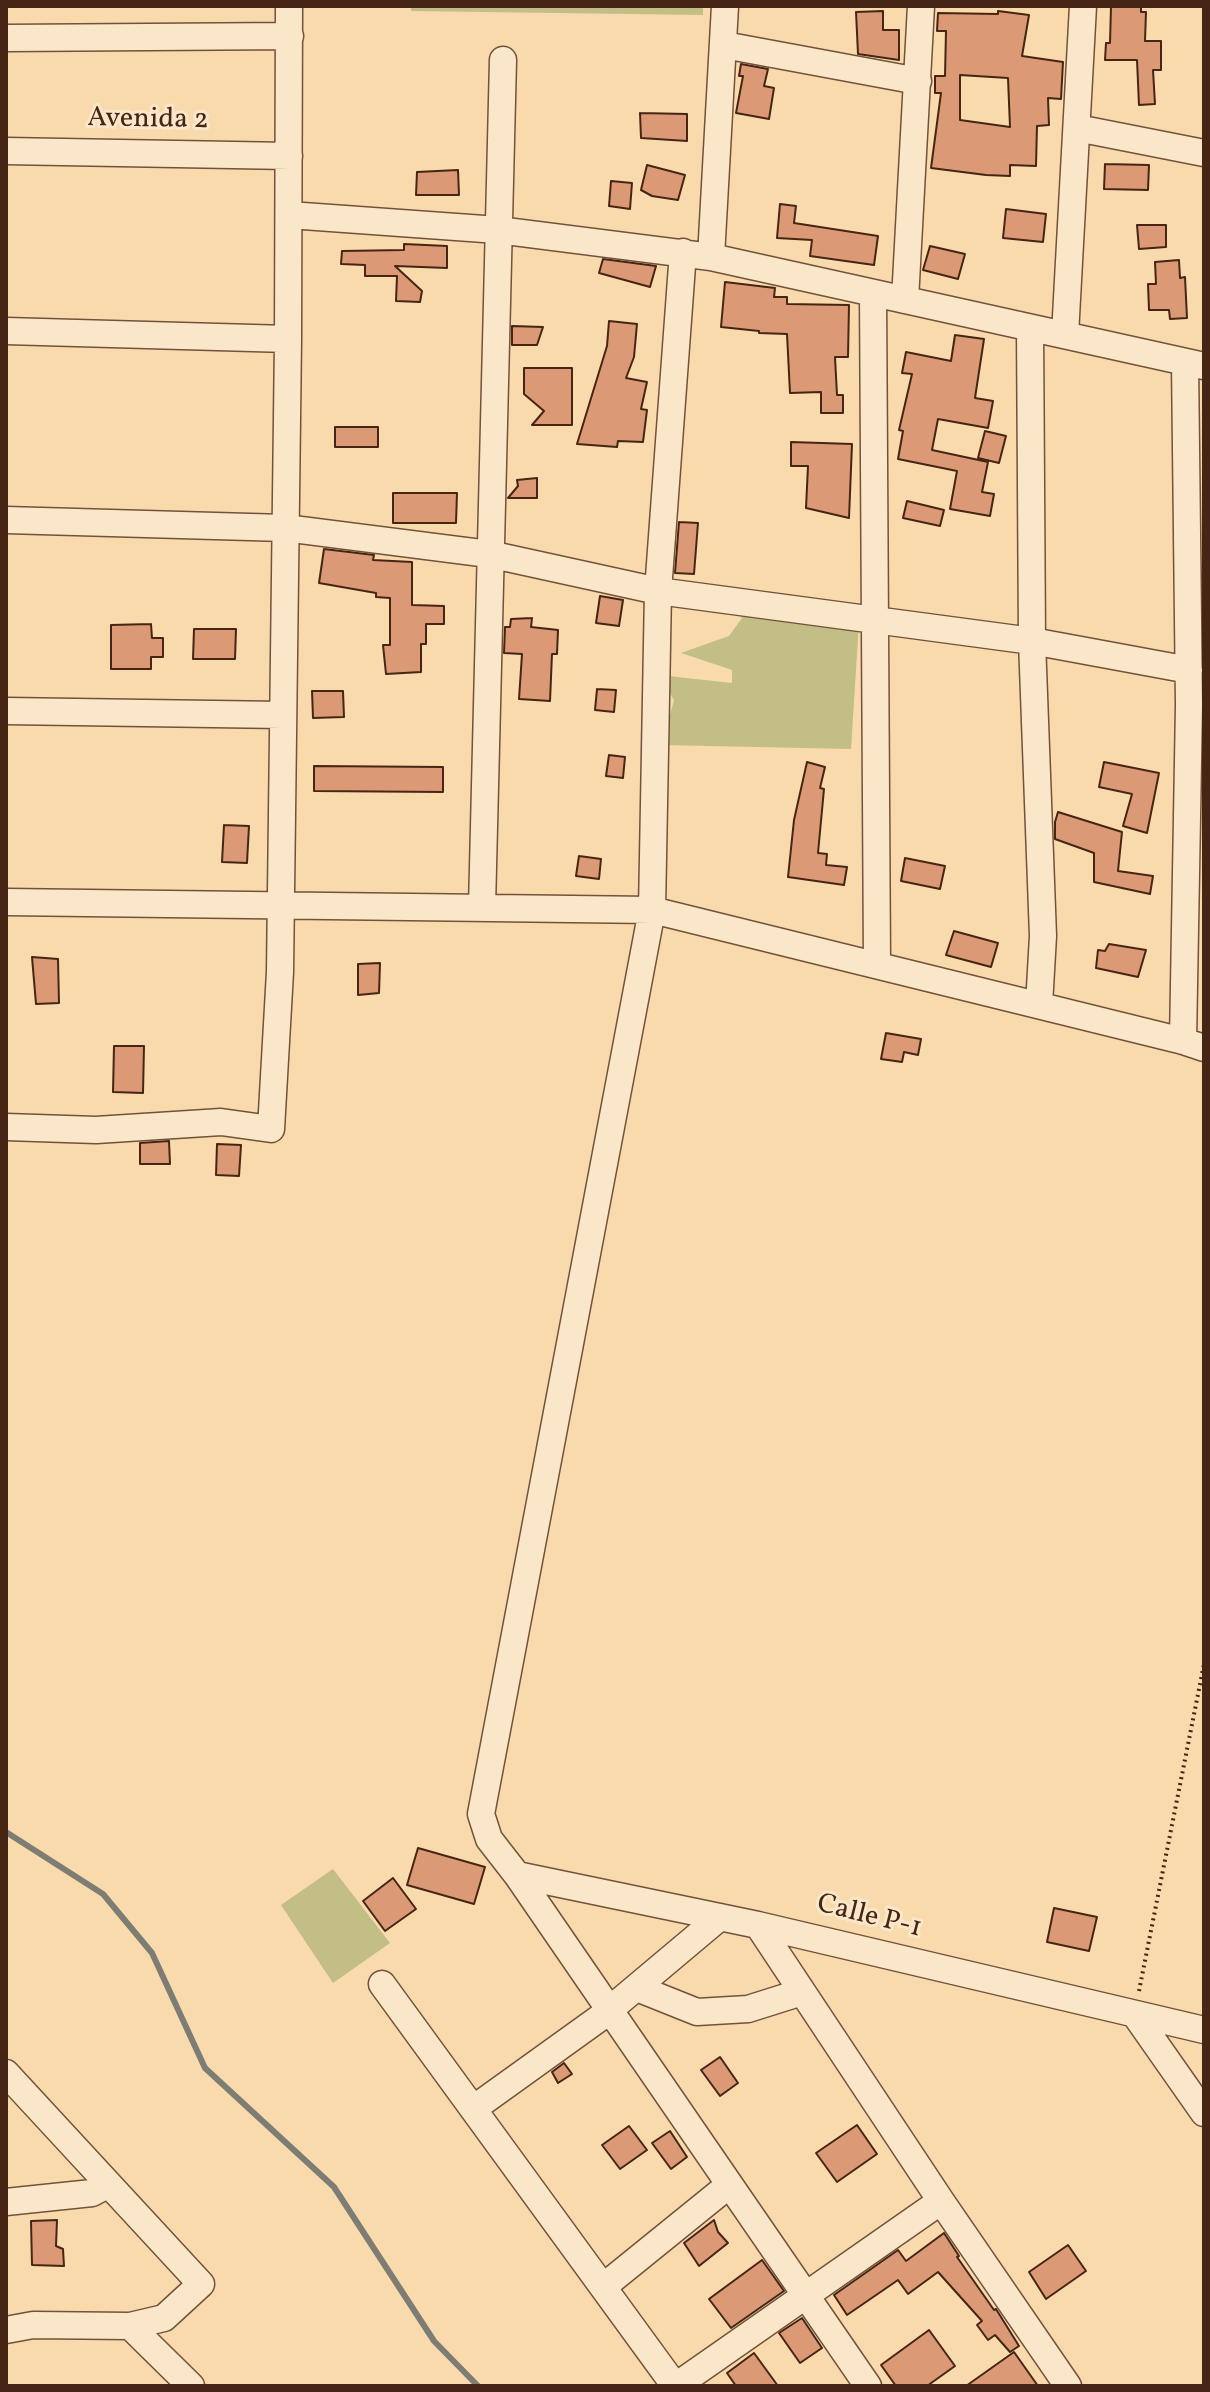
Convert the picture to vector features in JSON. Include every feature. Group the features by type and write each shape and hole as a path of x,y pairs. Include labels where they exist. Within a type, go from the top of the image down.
{"street":[{"path":"6,1127 96,1130 221,1122 271,1129 280,972 289,6"},
{"path":"711,257 725,6"},
{"path":"905,300 921,6"},
{"path":"1065,335 1083,6"},
{"path":"6,38 290,36"},
{"path":"724,45 918,81"},
{"path":"482,907 503,60"},
{"path":"1077,128 1204,153"},
{"name":"Avenida 2","path":"6,151 289,156"},
{"path":"6,902 652,910 1194,1044 1196,706 1189,670 1194,364 683,252 498,230 289,215"},
{"path":"683,252 658,591 652,910 481,1814 489,1839 517,1875 868,2386"},
{"path":"873,293 877,965"},
{"path":"1030,328 1032,641 1043,936 1039,1005"},
{"path":"6,331 288,339"},
{"path":"6,520 285,528 489,554 658,591 1032,641 1189,670"},
{"path":"6,711 282,715"},
{"name":"Calle P-1","path":"517,1875 758,1925 1204,2030"},
{"path":"473,2109 609,2010 720,1917"},
{"path":"758,1925 1068,2386"},
{"path":"382,1984 675,2386 941,2201"},
{"path":"637,1988 697,2012 748,2009 802,1992"},
{"path":"1136,2016 1204,2113"},
{"path":"6,2073 201,2284 164,2318 130,2326 33,2325 6,2330"},
{"path":"6,2202 92,2193 107,2185"},
{"path":"603,2287 729,2185"},
{"path":"130,2326 191,2386"}],"path":[{"path":"1136,2016 1204,1664"}],"shaded area":[{"path":"411,6 703,6 703,15 411,11"},
{"path":"733,607 859,622 851,749 662,745 674,700 659,675 732,683 732,670 681,653 729,636 742,618"},
{"path":"333,1869 390,1943 333,1983 281,1905"}],"building":[{"path":"1111,6 1141,6 1141,12 1146,12 1145,41 1161,41 1161,70 1153,70 1155,104 1139,105 1137,60 1105,60 1106,43 1110,43"},
{"path":"883,11 883,30 899,30 899,60 858,54 856,12"},
{"path":"998,11 1029,15 1022,56 1063,62 1061,99 1048,98 1049,125 1037,126 1036,166 1010,165 1010,176 931,168 941,93 935,93 935,76 945,76 946,31 937,31 938,13 998,14","holes":["960,75 1008,78 1010,127 960,120"]},
{"path":"741,64 768,69 764,86 774,88 769,119 736,113 743,76 739,76"},
{"path":"640,113 687,114 687,141 641,138"},
{"path":"1105,164 1149,165 1148,190 1104,189"},
{"path":"647,165 685,175 678,200 652,196 641,190"},
{"path":"458,170 459,195 416,195 417,172"},
{"path":"611,181 632,183 630,209 609,206"},
{"path":"780,204 796,206 794,223 878,236 874,265 810,256 812,240 777,238"},
{"path":"1006,209 1046,214 1043,242 1003,238"},
{"path":"1137,225 1166,225 1166,247 1139,249"},
{"path":"404,244 447,246 447,268 395,266 422,291 420,302 396,301 397,276 365,276 365,265 341,264 342,251 404,250"},
{"path":"930,246 965,254 958,279 923,270"},
{"path":"603,259 656,266 650,287 599,273"},
{"path":"1179,260 1180,278 1185,277 1187,318 1170,319 1169,310 1149,310 1148,284 1156,284 1155,262"},
{"path":"725,282 775,288 774,297 787,297 787,304 849,305 848,357 835,357 837,395 843,395 843,413 821,413 821,392 790,393 787,334 721,327"},
{"path":"609,321 637,324 634,357 626,378 647,382 641,409 647,410 643,442 618,441 617,447 577,444 607,346"},
{"path":"512,326 543,327 537,345 512,345"},
{"path":"955,335 984,339 975,398 993,401 988,428 938,419 932,450 988,462 982,492 994,494 990,516 950,509 957,471 898,459 903,431 899,430 912,374 902,373 906,352 951,361"},
{"path":"524,368 572,368 572,425 532,425 544,411 524,394"},
{"path":"335,427 378,427 378,447 335,447"},
{"path":"985,431 1006,436 999,463 978,458"},
{"path":"791,442 852,444 849,518 806,508 808,466 791,466"},
{"path":"537,478 537,498 508,498 518,486 517,480"},
{"path":"393,493 457,493 456,523 393,523"},
{"path":"907,501 944,510 940,526 903,518"},
{"path":"679,522 698,523 694,574 675,573"},
{"path":"324,549 374,555 373,560 412,562 412,605 444,606 444,624 426,624 426,644 421,644 421,672 386,674 383,645 390,645 390,598 319,583"},
{"path":"600,596 623,600 619,626 596,623"},
{"path":"532,618 531,627 558,630 557,654 552,654 550,701 519,699 522,654 504,653 505,627 510,627 511,619"},
{"path":"151,624 152,638 163,638 163,657 151,657 151,669 111,669 111,625"},
{"path":"194,629 236,629 235,659 193,659"},
{"path":"597,689 616,690 614,712 595,710"},
{"path":"312,691 343,691 344,717 313,718"},
{"path":"609,755 625,757 623,778 606,776"},
{"path":"807,762 825,767 820,788 824,789 818,853 827,854 826,865 847,867 844,885 788,877 794,820"},
{"path":"1104,762 1159,773 1147,833 1123,826 1132,794 1099,787"},
{"path":"314,766 443,767 443,792 314,791"},
{"path":"1058,812 1122,832 1118,871 1153,876 1150,894 1094,882 1094,853 1055,839"},
{"path":"224,825 249,826 247,863 222,862"},
{"path":"579,856 601,859 599,879 576,876"},
{"path":"905,858 945,866 940,889 901,881"},
{"path":"954,931 998,943 991,967 946,955"},
{"path":"1109,944 1146,950 1138,977 1096,968 1098,950 1105,951"},
{"path":"32,957 58,959 59,1003 36,1004"},
{"path":"380,963 379,993 358,995 358,964"},
{"path":"886,1033 921,1039 918,1055 904,1052 902,1062 881,1059"},
{"path":"114,1046 144,1046 143,1093 113,1092"},
{"path":"169,1141 170,1164 140,1164 140,1143"},
{"path":"217,1144 241,1145 239,1176 216,1175"},
{"path":"418,1848 485,1867 474,1904 407,1885"},
{"path":"393,1878 416,1909 385,1931 363,1901"},
{"path":"1054,1908 1097,1917 1089,1951 1047,1942"},
{"path":"720,2057 738,2083 720,2096 701,2070"},
{"path":"564,2063 572,2074 558,2083 552,2072"},
{"path":"857,2125 877,2154 837,2182 816,2153"},
{"path":"629,2126 647,2150 620,2169 602,2145"},
{"path":"670,2131 687,2157 671,2169 652,2143"},
{"path":"57,2220 56,2246 63,2249 64,2266 32,2265 31,2221"},
{"path":"714,2220 718,2232 728,2243 699,2266 684,2243"},
{"path":"944,2233 957,2257 1019,2346 1010,2352 995,2335 988,2340 977,2325 982,2321 938,2272 908,2294 898,2280 847,2315 834,2295 898,2250 906,2261"},
{"path":"1068,2245 1086,2271 1046,2299 1029,2272"},
{"path":"762,2260 784,2291 731,2328 709,2299"},
{"path":"802,2318 822,2348 800,2363 779,2333"},
{"path":"929,2330 955,2366 927,2386 896,2386 881,2365"},
{"path":"1014,2352 1038,2386 966,2386"},
{"path":"754,2353 778,2386 736,2386 727,2373"}],"waterway":[{"path":"6,1832 103,1894 152,1953 205,2068 334,2187 434,2341 478,2386"}]}
